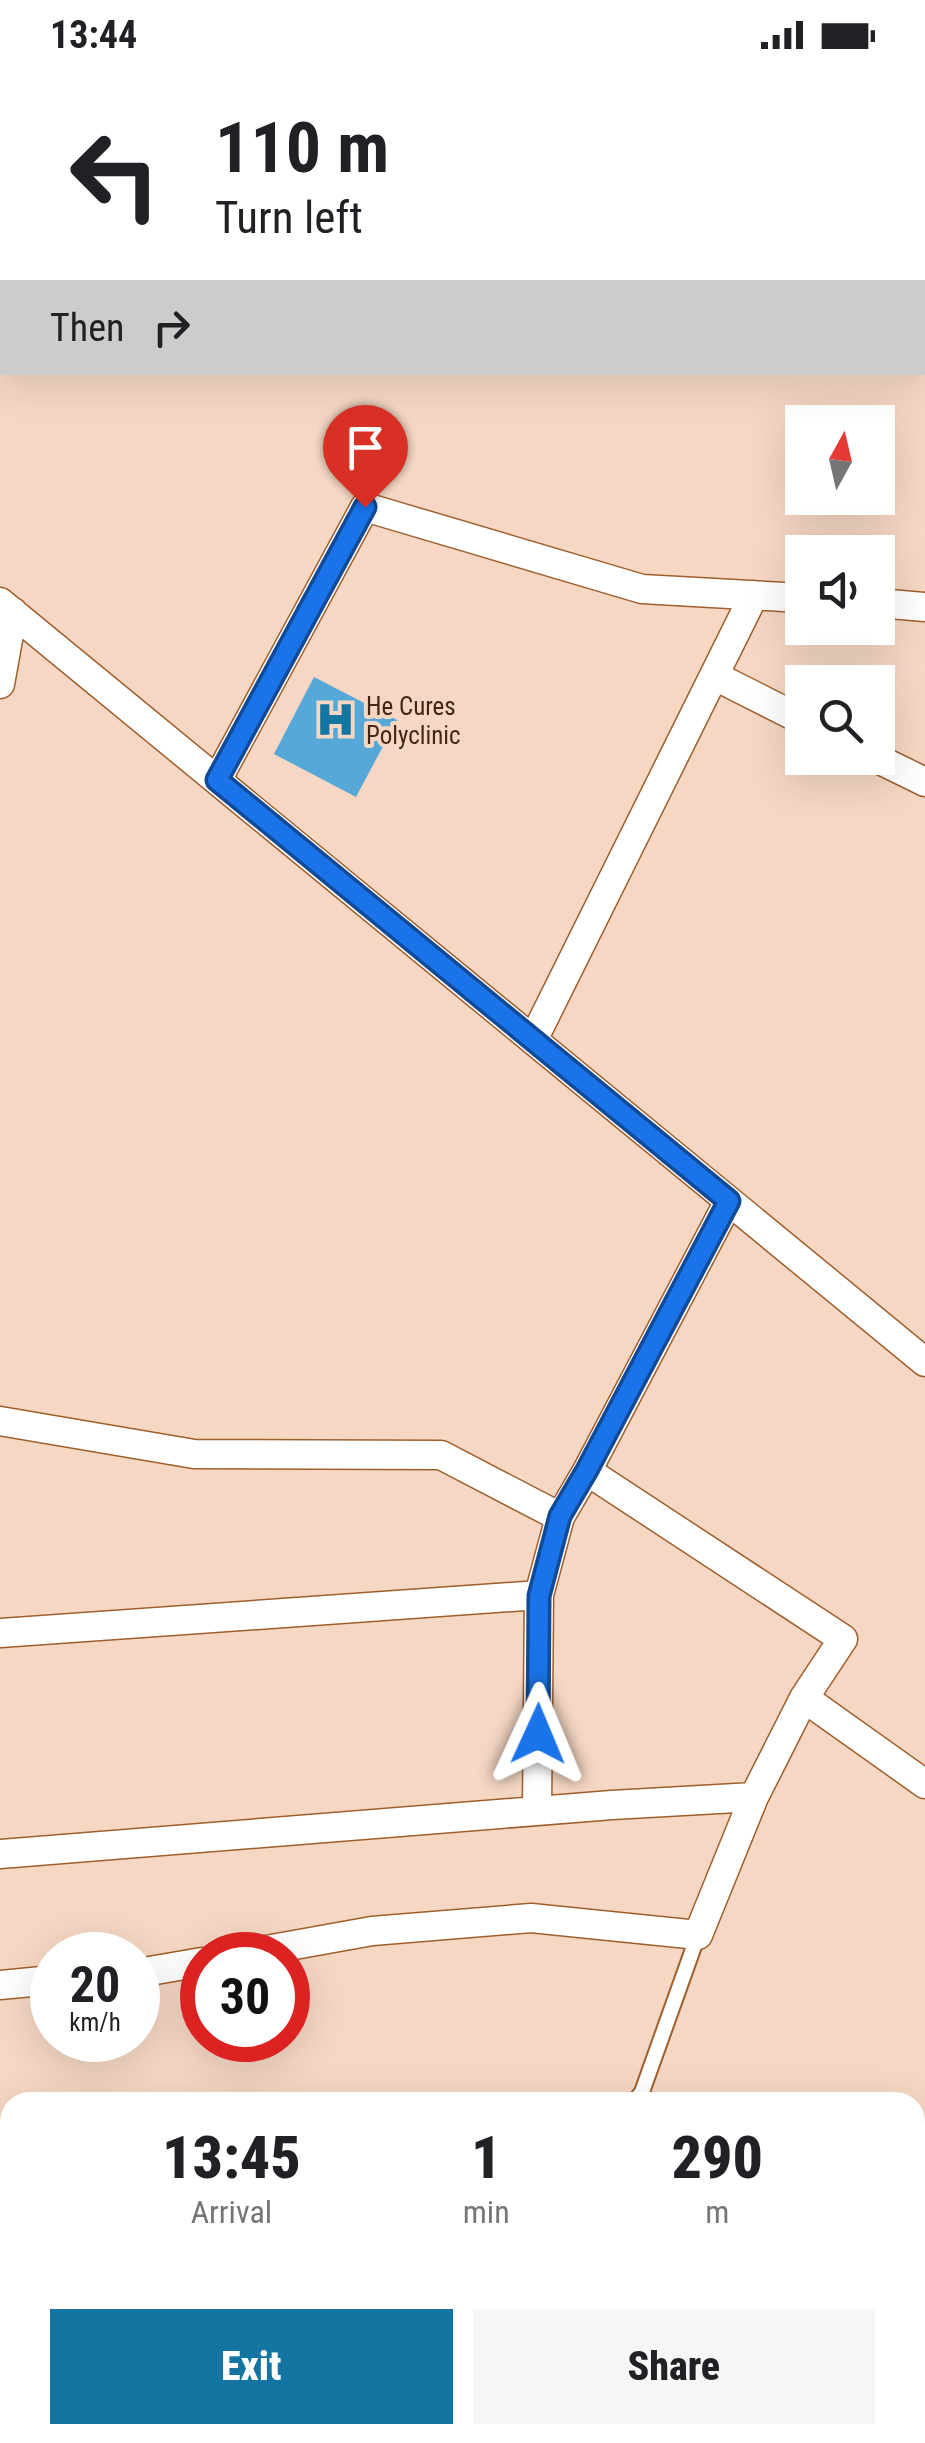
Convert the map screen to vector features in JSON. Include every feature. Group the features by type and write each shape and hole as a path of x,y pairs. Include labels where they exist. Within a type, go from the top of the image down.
{"street":[{"path":"217,780 365,507 642,588 785,597"},
{"path":"533,1040 754,595"},
{"path":"895,604 925,607"},
{"path":"6,607 925,1362"},
{"path":"0,684 6,607"},
{"path":"714,676 785,712"},
{"path":"895,767 925,782"},
{"path":"537,1811 539,1596 560,1516 729,1201"},
{"path":"0,1422 194,1454 441,1455 560,1516"},
{"path":"310,1942 372,1931 531,1918 698,1935 754,1798 804,1698 843,1639 587,1470"},
{"path":"0,1633 539,1596"},
{"path":"804,1698 925,1784"},
{"path":"0,1854 537,1811 754,1798"},
{"path":"0,1985 30,1982"}],"lane":[{"path":"642,2092 698,1935"}],"building":[{"path":"314,677 397,720 356,797 274,754"}],"place":[{"name":"He Cures Polyclinic","path":"336,720"}],"route":[{"path":"365,507 217,780 729,1201 560,1516 539,1596 538,1734"}]}
